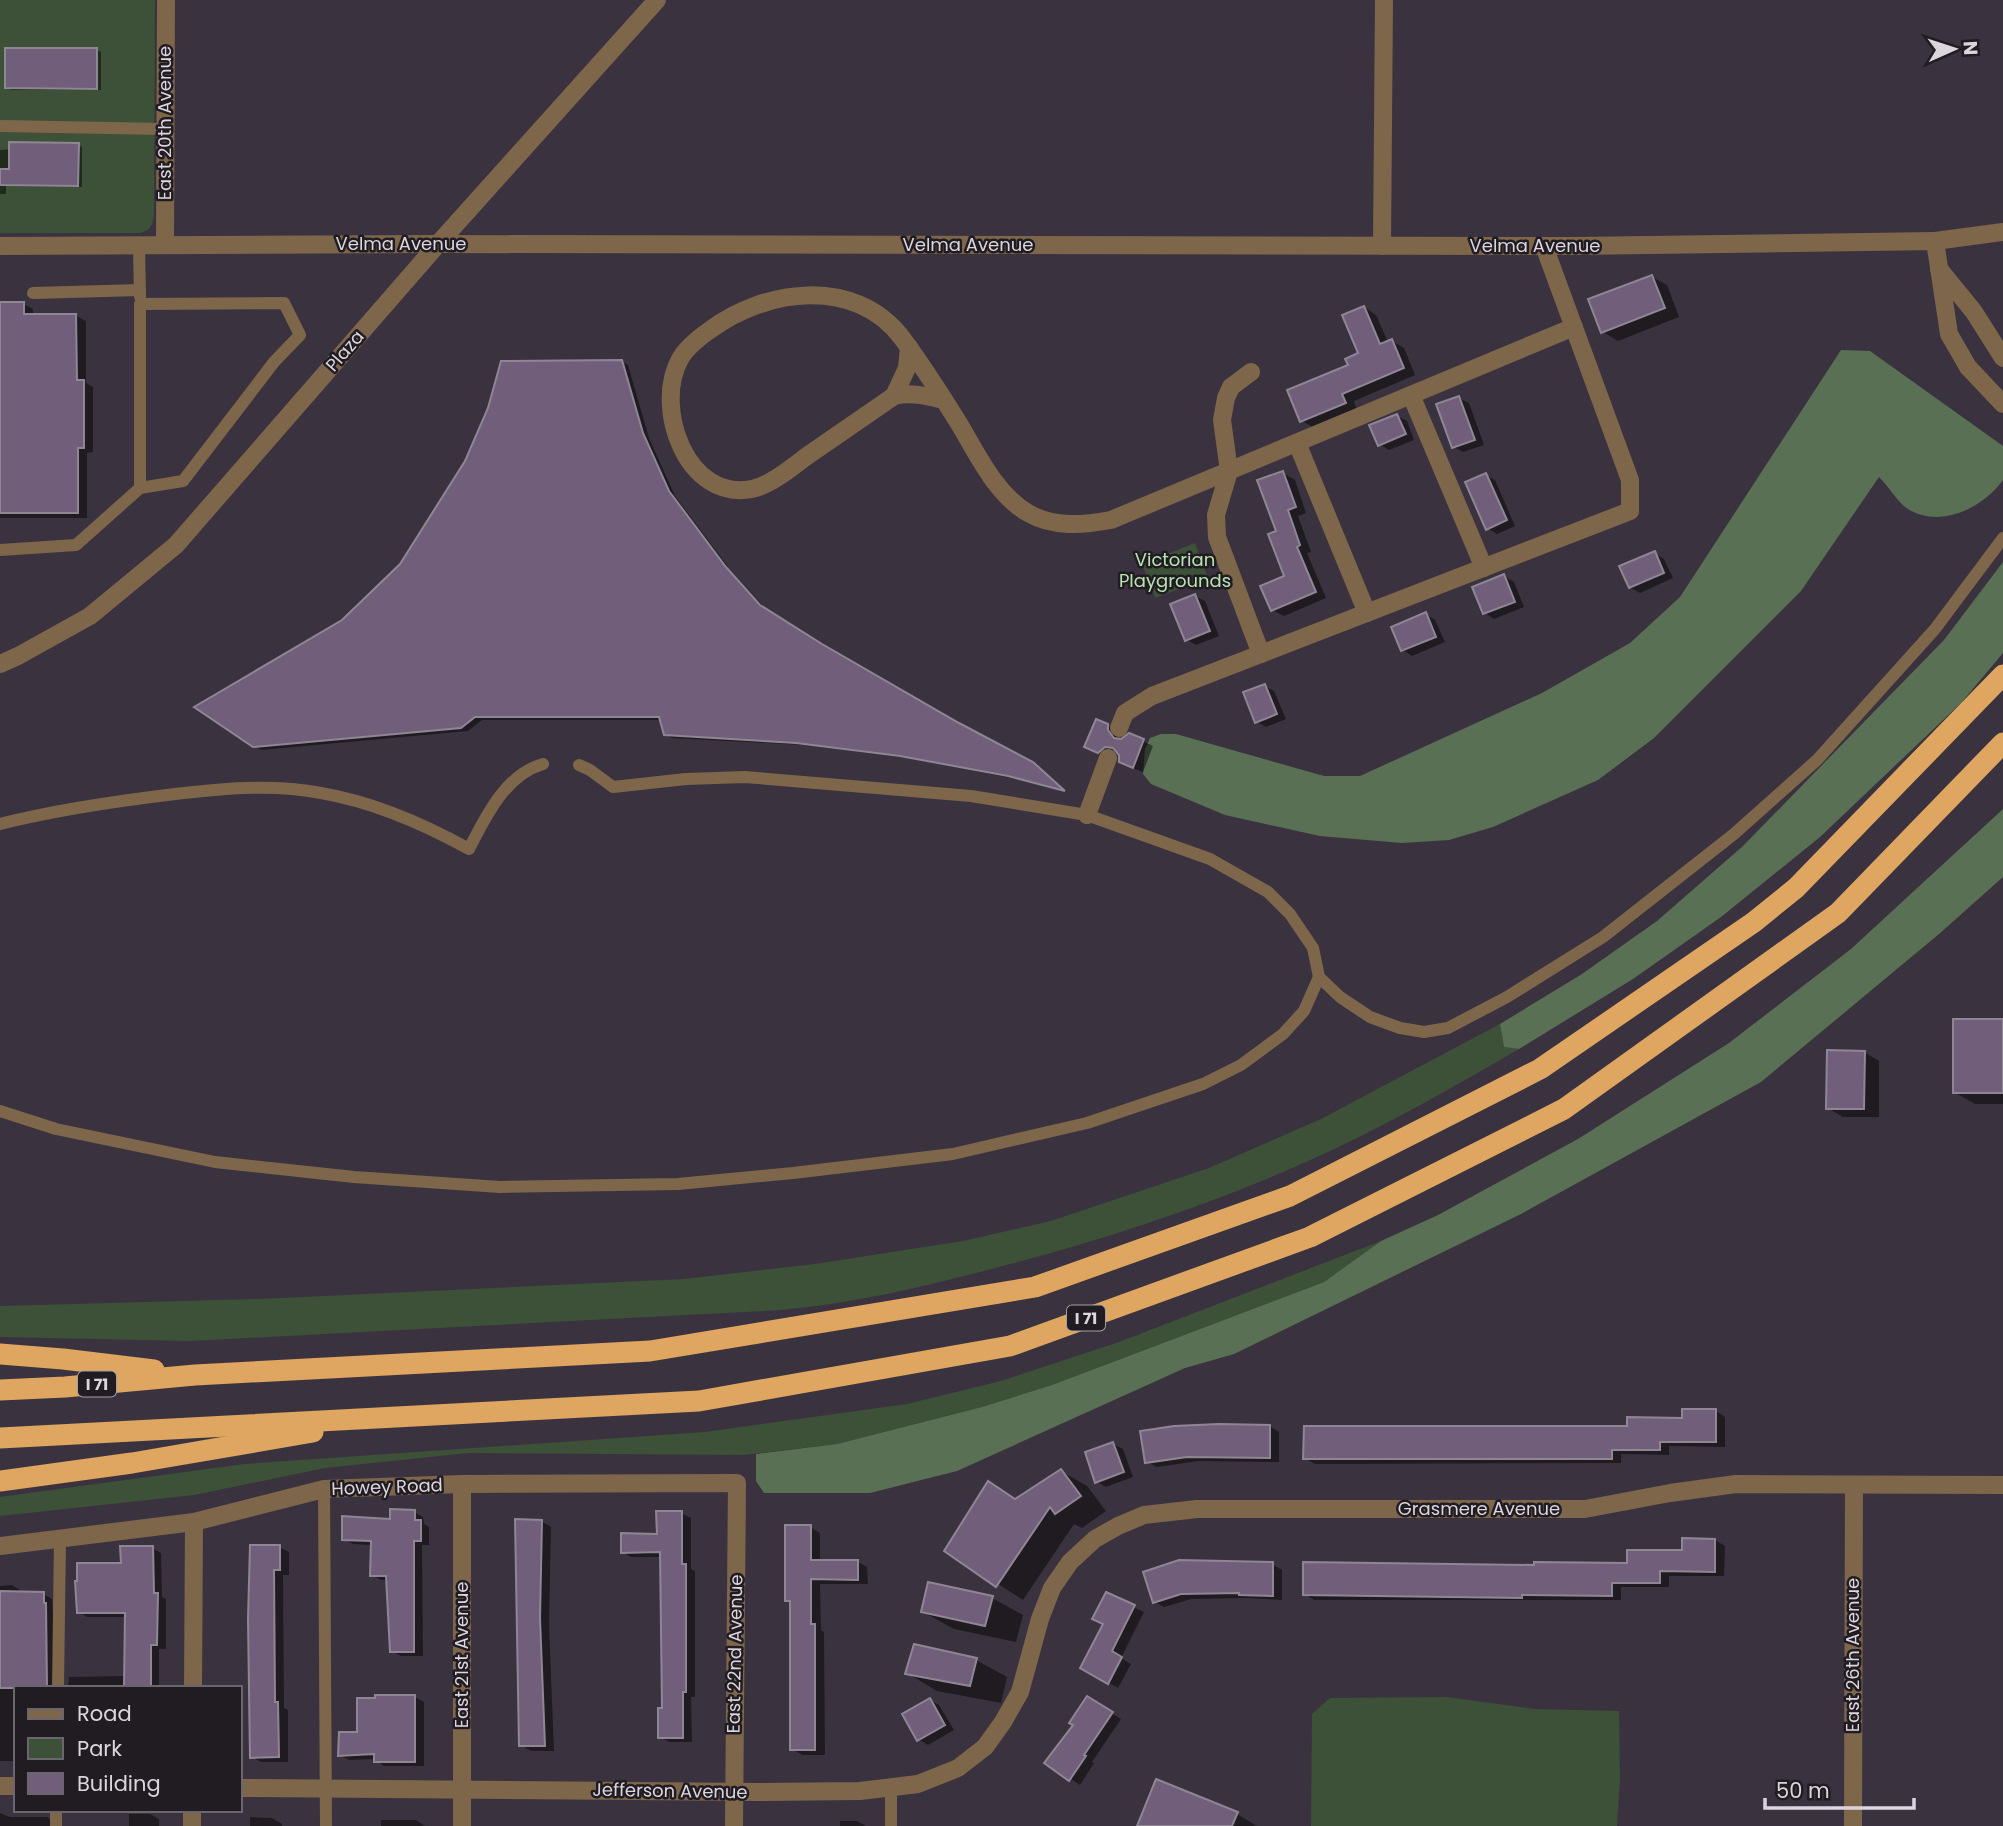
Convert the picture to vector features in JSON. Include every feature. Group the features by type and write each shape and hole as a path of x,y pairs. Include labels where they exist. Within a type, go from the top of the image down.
{"highway":[{"name":"I 71","path":"0,1390 195,1376 650,1351 1035,1287 1290,1196 1540,1069 1754,922 1796,888 2003,675"},
{"name":"I 71","path":"0,1438 699,1401 1010,1346 1310,1237 1564,1109 1838,913 2003,743"},
{"path":"0,1354 195,1376"},
{"path":"0,1481 132,1463 408,1416"}],"street":[{"name":"East 20th Avenue","path":"164,245 166,0"},
{"name":"Plaza","path":"0,664 90,616 176,545 438,244 657,0"},
{"path":"1382,246 1384,0"},
{"name":"Velma Avenue","path":"0,246 1544,246 1935,241 2003,232"},
{"path":"1935,241 1949,334 1968,367 2003,404"},
{"path":"1119,728 1125,713 1152,696 1630,511 1630,481 1544,246"},
{"path":"1940,270 1974,312 2003,358"},
{"path":"944,400 906,393 894,396 780,475 754,489 731,490 707,480 688,462 674,427 670,395 680,358 699,337 726,318 762,303 791,296 818,295 841,299 865,308 895,328 944,400 983,464 1007,497 1029,513 1054,523 1079,526 1111,520 1574,327"},
{"path":"894,396 907,368 909,347"},
{"path":"1251,372 1231,387 1226,398 1222,420 1229,471 1216,515 1217,537 1261,654"},
{"path":"1410,395 1485,568"},
{"path":"1297,443 1367,613"},
{"path":"1087,815 1108,758"},
{"name":"Howey Road","path":"0,1546 194,1522 324,1489 463,1484 737,1483"},
{"name":"East 22nd Avenue","path":"734,1826 737,1483"},
{"name":"East 21st Avenue","path":"462,1826 463,1484"},
{"name":"Grasmere Avenue","path":"1031,1655 1040,1619 1052,1588 1070,1562 1095,1539 1144,1515 1197,1508 1585,1509 1736,1484 2003,1485"},
{"name":"East 26th Avenue","path":"1853,1826 1854,1485"},
{"path":"193,1686 194,1522"},
{"name":"Jefferson Avenue","path":"242,1788 734,1792 860,1791 918,1784 958,1768 985,1747 1020,1692 1031,1655"}],"lane":[{"path":"0,126 165,129"},
{"path":"139,245 140,488"},
{"path":"33,293 140,290"},
{"path":"0,550 76,545 140,488 183,481 274,362 300,335 284,303 140,304"},
{"path":"579,765 613,787 686,779 745,777 971,796 1087,815 1210,859 1268,892 1290,914 1313,948 1320,977 1340,998 1370,1017 1400,1028 1424,1032 1448,1028 1507,997 1603,937 1734,834 1817,760 1935,629 2003,538"},
{"path":"0,824 100,803 206,791 293,789 325,793 376,806 426,825 469,849 497,799 518,776 543,764"},
{"path":"0,1111 56,1129 215,1162 354,1177 500,1187 678,1184 781,1175 953,1154 1087,1123 1203,1084 1241,1065 1283,1034 1304,1011 1320,977"},
{"path":"324,1489 326,1826"},
{"path":"58,1686 61,1539"},
{"path":"891,1788 891,1826"}],"green space":[{"path":"0,0 155,0 154,216 150,228 146,231 0,233"},
{"path":"1841,350 1870,351 2003,446 2003,480 1973,507 1947,516 1934,517 1920,515 1908,509 1879,477 1801,591 1654,738 1598,780 1493,827 1449,840 1402,843 1320,836 1225,815 1151,784 1143,774 1145,749 1150,738 1161,734 1176,734 1324,776 1360,776 1542,693 1630,643 1680,597"},
{"name":"Victorian Playgrounds","path":"1195,543 1208,578 1155,598 1142,564"},
{"path":"2003,562 2003,653 1961,703 1820,837 1721,917 1633,979 1519,1049 1504,1047 1500,1024 1582,974 1657,921 1743,846 1944,640"},
{"path":"2003,809 2003,877 1939,934 1761,1082 1521,1214 1234,1354 1185,1368 957,1471 870,1493 764,1493 756,1481 756,1454 837,1444 982,1407 1052,1385 1324,1282 1381,1241 1438,1215 1578,1139 1729,1043 1851,949"},
{"path":"1500,1024 1504,1047 1519,1049 1377,1128 1286,1171 1115,1234 984,1271 883,1295 781,1310 191,1341 0,1337 0,1306 260,1299 684,1279 815,1264 963,1241 1051,1221 1209,1168 1321,1119"},
{"path":"1381,1241 1324,1282 1052,1385 982,1407 837,1444 743,1455 468,1453 325,1468 194,1495 0,1516 0,1497 244,1464 705,1432 907,1404 1001,1381 1119,1342"},
{"path":"1447,1697 1535,1709 1619,1711 1620,1779 1617,1826 1311,1826 1312,1714 1330,1698"}],"building":[{"path":"5,48 97,48 97,89 5,88"},
{"path":"9,142 79,143 78,186 0,185 0,169 9,169"},
{"path":"1652,275 1665,308 1601,333 1588,299"},
{"path":"0,302 24,302 24,314 76,314 77,380 84,380 84,448 78,448 78,513 0,513"},
{"path":"1364,306 1380,344 1392,339 1404,368 1342,394 1346,403 1300,422 1287,390 1348,365 1345,359 1358,353 1342,315"},
{"path":"622,360 643,433 669,491 726,567 760,605 959,723 1033,762 1065,791 1008,776 900,756 796,743 664,735 659,717 475,717 461,728 253,747 194,707 342,620 400,564 465,461 488,408 501,361"},
{"path":"1459,396 1475,440 1452,448 1436,404"},
{"path":"1397,414 1406,434 1378,446 1369,425"},
{"path":"1283,471 1296,507 1288,510 1300,545 1297,547 1316,592 1271,611 1260,586 1284,576 1268,534 1276,531 1257,480"},
{"path":"1486,473 1507,520 1486,530 1465,482"},
{"path":"1655,551 1664,573 1629,588 1619,566"},
{"path":"1504,574 1515,602 1483,614 1472,587"},
{"path":"1195,594 1210,631 1185,641 1170,604"},
{"path":"1426,612 1436,637 1401,651 1391,627"},
{"path":"1265,684 1277,714 1255,723 1243,692"},
{"path":"1096,719 1108,724 1108,730 1114,738 1121,739 1129,733 1144,739 1133,768 1119,762 1119,755 1113,748 1105,747 1098,753 1084,747"},
{"path":"1953,1019 2003,1019 2003,1093 1953,1093"},
{"path":"1827,1050 1865,1051 1864,1109 1826,1109"},
{"path":"1682,1409 1716,1409 1716,1442 1660,1442 1660,1450 1612,1450 1612,1459 1303,1459 1304,1426 1627,1426 1627,1417 1682,1418"},
{"path":"1219,1424 1270,1425 1270,1458 1187,1457 1145,1463 1140,1431"},
{"path":"1113,1442 1124,1472 1095,1483 1085,1452"},
{"path":"1061,1469 1081,1496 1055,1514 1050,1507 996,1587 944,1551 988,1481 1015,1499"},
{"path":"390,1509 415,1510 415,1520 421,1520 421,1541 414,1541 414,1652 390,1652 386,1576 370,1576 371,1541 342,1540 342,1516 390,1519"},
{"path":"656,1511 682,1511 682,1564 686,1564 686,1692 683,1692 683,1738 658,1738 658,1708 662,1708 660,1552 621,1553 621,1533 657,1534"},
{"path":"515,1519 542,1520 540,1618 545,1746 519,1746"},
{"path":"785,1525 811,1525 811,1560 858,1560 858,1580 811,1579 811,1624 815,1624 815,1750 790,1750 790,1601 785,1601"},
{"path":"1682,1538 1715,1539 1715,1572 1660,1571 1660,1583 1612,1583 1612,1596 1522,1595 1522,1598 1303,1595 1303,1562 1534,1565 1534,1562 1627,1563 1627,1550 1682,1550"},
{"path":"250,1545 280,1545 280,1570 274,1570 275,1702 278,1702 279,1757 250,1758"},
{"path":"120,1546 153,1546 154,1593 158,1593 157,1645 151,1645 151,1686 124,1686 125,1613 77,1613 77,1563 121,1563"},
{"path":"1179,1560 1273,1562 1273,1596 1239,1593 1181,1594 1153,1603 1143,1572"},
{"path":"928,1582 993,1596 985,1626 921,1612"},
{"path":"0,1591 44,1592 47,1686 0,1688"},
{"path":"1106,1592 1135,1605 1112,1651 1122,1657 1108,1684 1080,1668 1103,1624 1092,1619"},
{"path":"914,1644 977,1658 970,1686 905,1674"},
{"path":"375,1695 415,1695 415,1762 374,1762 374,1754 338,1756 339,1732 357,1732 357,1698 375,1698"},
{"path":"1087,1696 1113,1712 1069,1781 1044,1763 1073,1725 1069,1723"},
{"path":"930,1698 945,1725 917,1741 902,1714"},
{"path":"1156,1779 1238,1812 1232,1826 1137,1826"}]}
